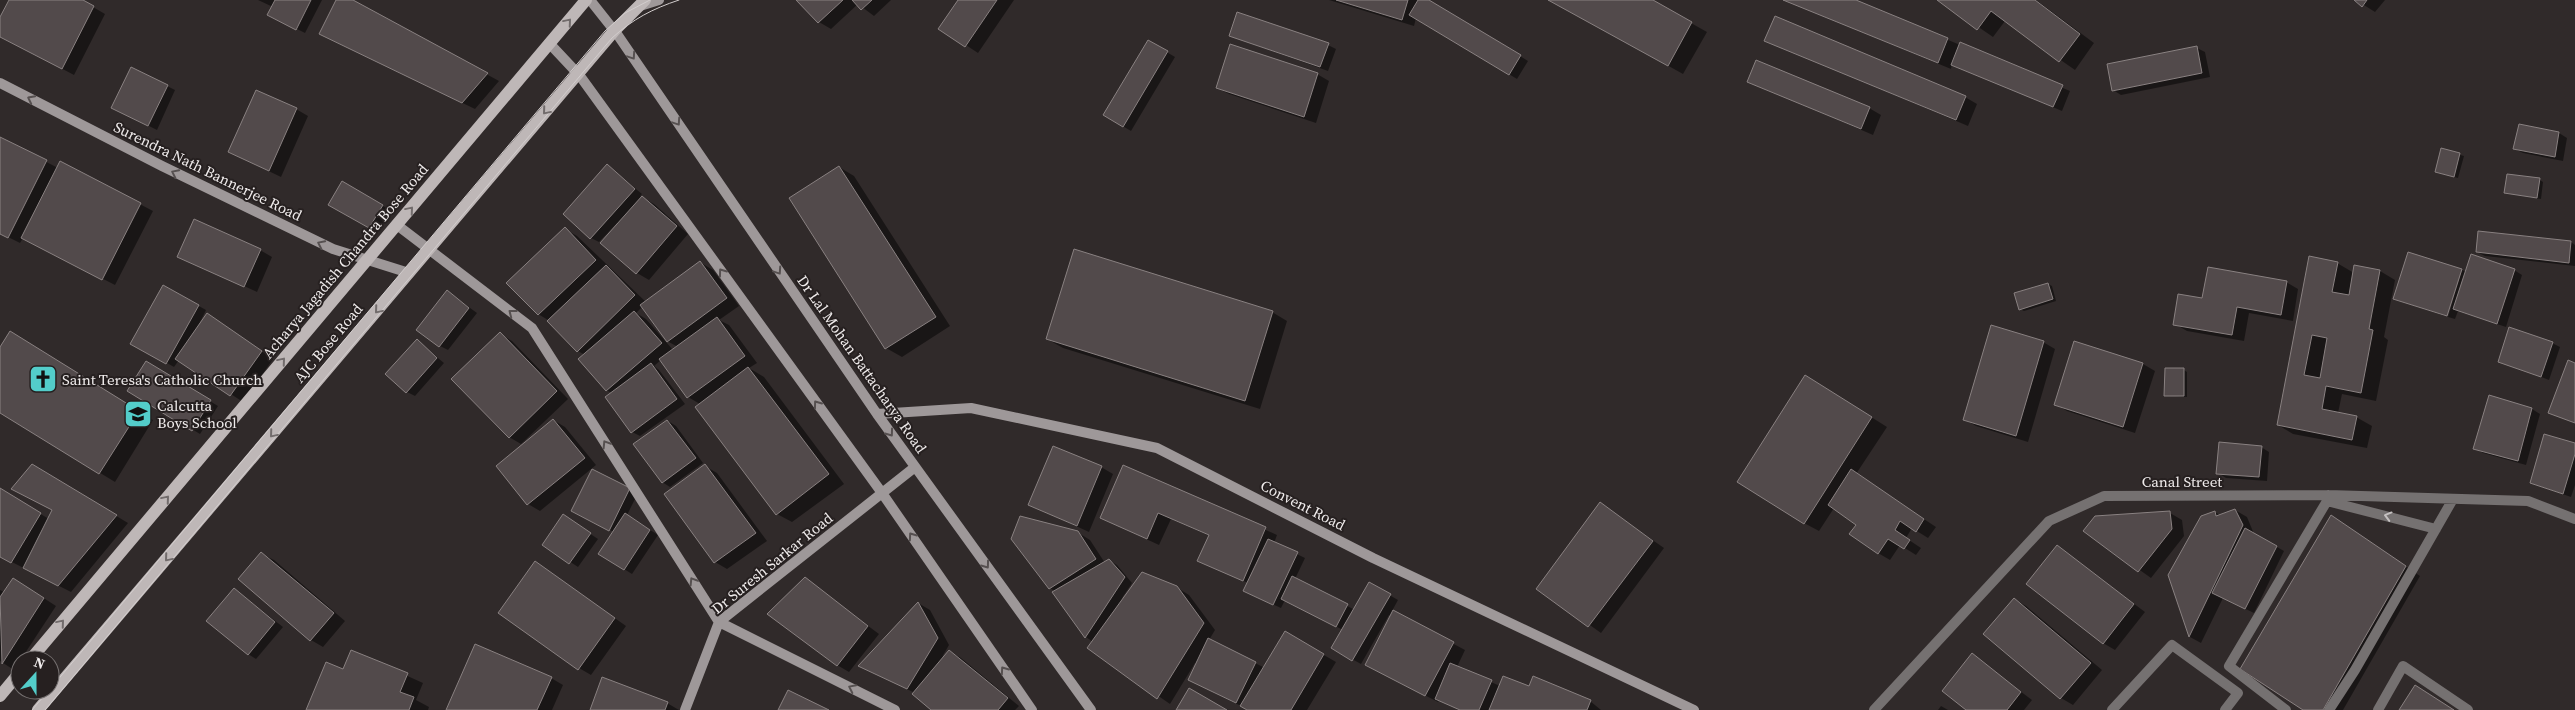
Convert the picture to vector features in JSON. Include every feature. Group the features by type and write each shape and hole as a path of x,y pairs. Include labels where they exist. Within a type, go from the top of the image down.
{"main road":[{"name":"Acharya Jagadish Chandra Bose Road","path":"38,650 586,0"},
{"name":"Dr Lal Mohan Battacharya Road","path":"590,0 614,31 877,414 1091,710"},
{"path":"642,3 659,0"},
{"name":"AJC Bose Road","path":"38,710 614,31 642,3"},
{"path":"549,44 578,74 882,493 1032,710"},
{"name":"Surendra Nath Bannerjee Road","path":"0,83 162,166 324,245 409,273"},
{"path":"397,225 532,328 719,622 895,710"},
{"name":"Convent Road","path":"877,414 971,408 1157,448 1373,558 1694,710"},
{"name":"Dr Suresh Sarkar Road","path":"685,710 719,622 915,467"},
{"path":"0,696 10,684"}],"street":[{"name":"Canal Street","path":"1874,710 2049,521 2104,496 2528,501 2575,518"},
{"path":"2286,710 2229,666 2327,498 2436,529"},
{"path":"2329,710 2355,670 2453,499"},
{"path":"2112,710 2172,645 2238,693 2225,710"},
{"path":"2378,710 2403,666 2468,710"}],"building":[{"path":"9,0 83,0 94,6 62,69 0,37 0,17"},
{"path":"275,0 311,0 296,30 267,15"},
{"path":"336,0 353,0 488,73 462,103 319,34"},
{"path":"796,0 843,0 818,23"},
{"path":"852,0 872,0 861,10"},
{"path":"958,0 997,0 965,47 938,29"},
{"path":"1336,0 1408,0 1402,20"},
{"path":"1418,0 1429,0 1521,55 1509,75 1409,15"},
{"path":"1548,0 1653,0 1692,22 1668,66"},
{"path":"1783,0 1856,0 1948,38 1938,63"},
{"path":"1937,0 2035,0 2080,34 2059,62 1991,11 1977,30"},
{"path":"2354,0 2367,0 2362,7"},
{"path":"1237,12 1329,43 1320,67 1229,36"},
{"path":"1775,16 1966,96 1956,120 1764,41"},
{"path":"1148,40 1168,51 1123,127 1103,115"},
{"path":"1960,42 2063,85 2053,107 1951,65"},
{"path":"1230,44 1318,73 1304,117 1216,88"},
{"path":"2197,46 2202,73 2112,91 2107,64"},
{"path":"1756,60 1870,107 1861,129 1747,82"},
{"path":"131,67 168,85 148,126 111,108"},
{"path":"256,90 297,108 269,171 228,152"},
{"path":"2519,124 2559,132 2555,157 2513,149"},
{"path":"0,137 47,160 8,238 0,234"},
{"path":"2441,148 2460,153 2454,177 2435,172"},
{"path":"60,161 141,203 102,280 21,238"},
{"path":"607,164 635,189 590,239 563,214"},
{"path":"839,166 936,317 885,349 789,198"},
{"path":"2507,174 2540,178 2537,198 2504,193"},
{"path":"342,181 383,205 369,228 328,205"},
{"path":"642,196 677,226 636,274 600,243"},
{"path":"194,219 261,249 244,287 177,257"},
{"path":"565,227 596,260 538,315 506,283"},
{"path":"2478,231 2571,241 2569,263 2476,252"},
{"path":"1074,249 1273,311 1245,401 1046,339"},
{"path":"2408,252 2462,269 2447,316 2393,299"},
{"path":"2471,254 2515,269 2497,324 2453,309"},
{"path":"2309,256 2338,262 2332,292 2349,295 2354,265 2380,270 2369,329 2373,330 2361,393 2326,386 2322,409 2357,416 2352,440 2277,425","holes":["2312,335 2327,338 2320,378 2304,375"]},
{"path":"700,261 727,298 667,342 640,305"},
{"path":"606,265 635,295 577,352 547,321"},
{"path":"2208,267 2287,281 2281,315 2237,307 2232,335 2173,325 2178,294 2202,298"},
{"path":"2048,283 2053,299 2019,310 2014,293"},
{"path":"163,285 199,305 166,364 130,344"},
{"path":"447,290 469,308 439,347 416,330"},
{"path":"634,311 662,343 606,391 578,359"},
{"path":"207,313 262,351 230,396 175,359"},
{"path":"717,317 745,356 687,398 659,359"},
{"path":"1991,325 2044,341 2016,436 1963,420"},
{"path":"2509,327 2553,342 2541,377 2498,362"},
{"name":"Saint Teresa's Catholic Church","path":"10,331 139,411 99,474 0,413 0,347"},
{"path":"500,332 557,391 509,438 451,379"},
{"path":"417,339 437,358 406,393 385,374"},
{"path":"2074,341 2143,363 2123,427 2054,405"},
{"path":"2568,360 2575,363 2575,423 2548,413"},
{"path":"146,361 211,400 192,431 127,391"},
{"path":"651,363 677,399 631,433 605,397"},
{"path":"748,367 829,474 776,515 695,407"},
{"path":"2165,368 2184,368 2184,396 2164,396"},
{"path":"1805,375 1872,417 1804,524 1737,482"},
{"path":"2489,395 2532,408 2518,461 2473,449"},
{"path":"553,419 585,458 527,505 496,466"},
{"path":"667,420 696,458 662,483 633,444"},
{"path":"2544,434 2575,443 2575,454 2563,494 2530,483"},
{"path":"2219,442 2262,446 2259,477 2216,474"},
{"path":"1053,446 1102,466 1077,526 1028,505"},
{"path":"32,464 117,515 58,586 23,568 52,510 11,489"},
{"path":"705,464 756,533 714,563 664,494"},
{"path":"1123,465 1266,527 1243,581 1197,561 1209,535 1158,513 1147,539 1100,518"},
{"path":"592,469 630,488 609,531 571,511"},
{"path":"1851,469 1924,519 1916,532 1900,521 1895,530 1910,540 1904,549 1888,539 1878,554 1849,534 1856,525 1828,505"},
{"path":"0,488 41,513 11,563 0,557"},
{"path":"1600,502 1653,541 1588,627 1536,589"},
{"path":"2235,509 2243,525 2189,637 2168,575 2201,516 2215,511 2216,516"},
{"path":"2170,511 2172,529 2138,572 2083,531 2095,516"},
{"path":"625,513 650,530 624,570 598,554"},
{"path":"563,514 591,533 569,564 542,545"},
{"path":"2331,515 2406,566 2323,710 2303,710 2240,669"},
{"path":"1020,516 1078,531 1096,559 1049,589 1011,539"},
{"path":"2245,528 2277,546 2245,609 2212,593"},
{"path":"1268,539 1298,552 1273,605 1243,591"},
{"path":"2057,545 2134,604 2103,644 2026,584"},
{"path":"261,552 334,613 310,641 238,579"},
{"path":"1109,559 1125,577 1085,638 1052,592"},
{"path":"535,561 615,618 578,670 498,613"},
{"path":"1142,572 1177,586 1204,623 1157,699 1087,648"},
{"path":"1292,576 1348,604 1336,627 1281,599"},
{"path":"805,577 868,626 837,666 767,614"},
{"path":"13,578 44,598 2,664 0,597"},
{"path":"1369,582 1391,594 1352,661 1331,648"},
{"path":"234,588 275,622 248,655 206,621"},
{"path":"2014,598 2091,663 2060,699 1983,634"},
{"path":"918,602 938,638 907,689 858,666"},
{"path":"1393,610 1454,642 1425,696 1365,665"},
{"path":"1285,631 1324,654 1291,710 1247,710 1240,706"},
{"path":"1208,638 1256,662 1236,703 1188,680"},
{"path":"475,644 552,677 537,710 446,710"},
{"path":"351,650 408,673 400,692 414,697 409,710 306,710 326,662 343,669"},
{"path":"949,650 1008,698 998,710 931,710 912,694"},
{"path":"1972,653 2021,692 2007,710 1966,710 1942,691"},
{"path":"1450,663 1492,680 1479,710 1460,710 1435,699"},
{"path":"1503,676 1529,686 1533,676 1591,700 1587,710 1489,710"},
{"path":"602,677 668,702 665,710 590,710"},
{"path":"2415,685 2454,710 2399,710"},
{"path":"1189,688 1227,710 1176,710"},
{"path":"788,690 829,710 778,710"}],"tram line":[{"path":"60,677 605,31 625,13 650,0"},
{"path":"45,710 612,38 643,15 679,0"},
{"path":"32,710 40,700"}],"place":[{"name":"Saint Teresa's Catholic Church","path":"43,379"},
{"name":"Calcutta Boys School","path":"138,414"}]}
